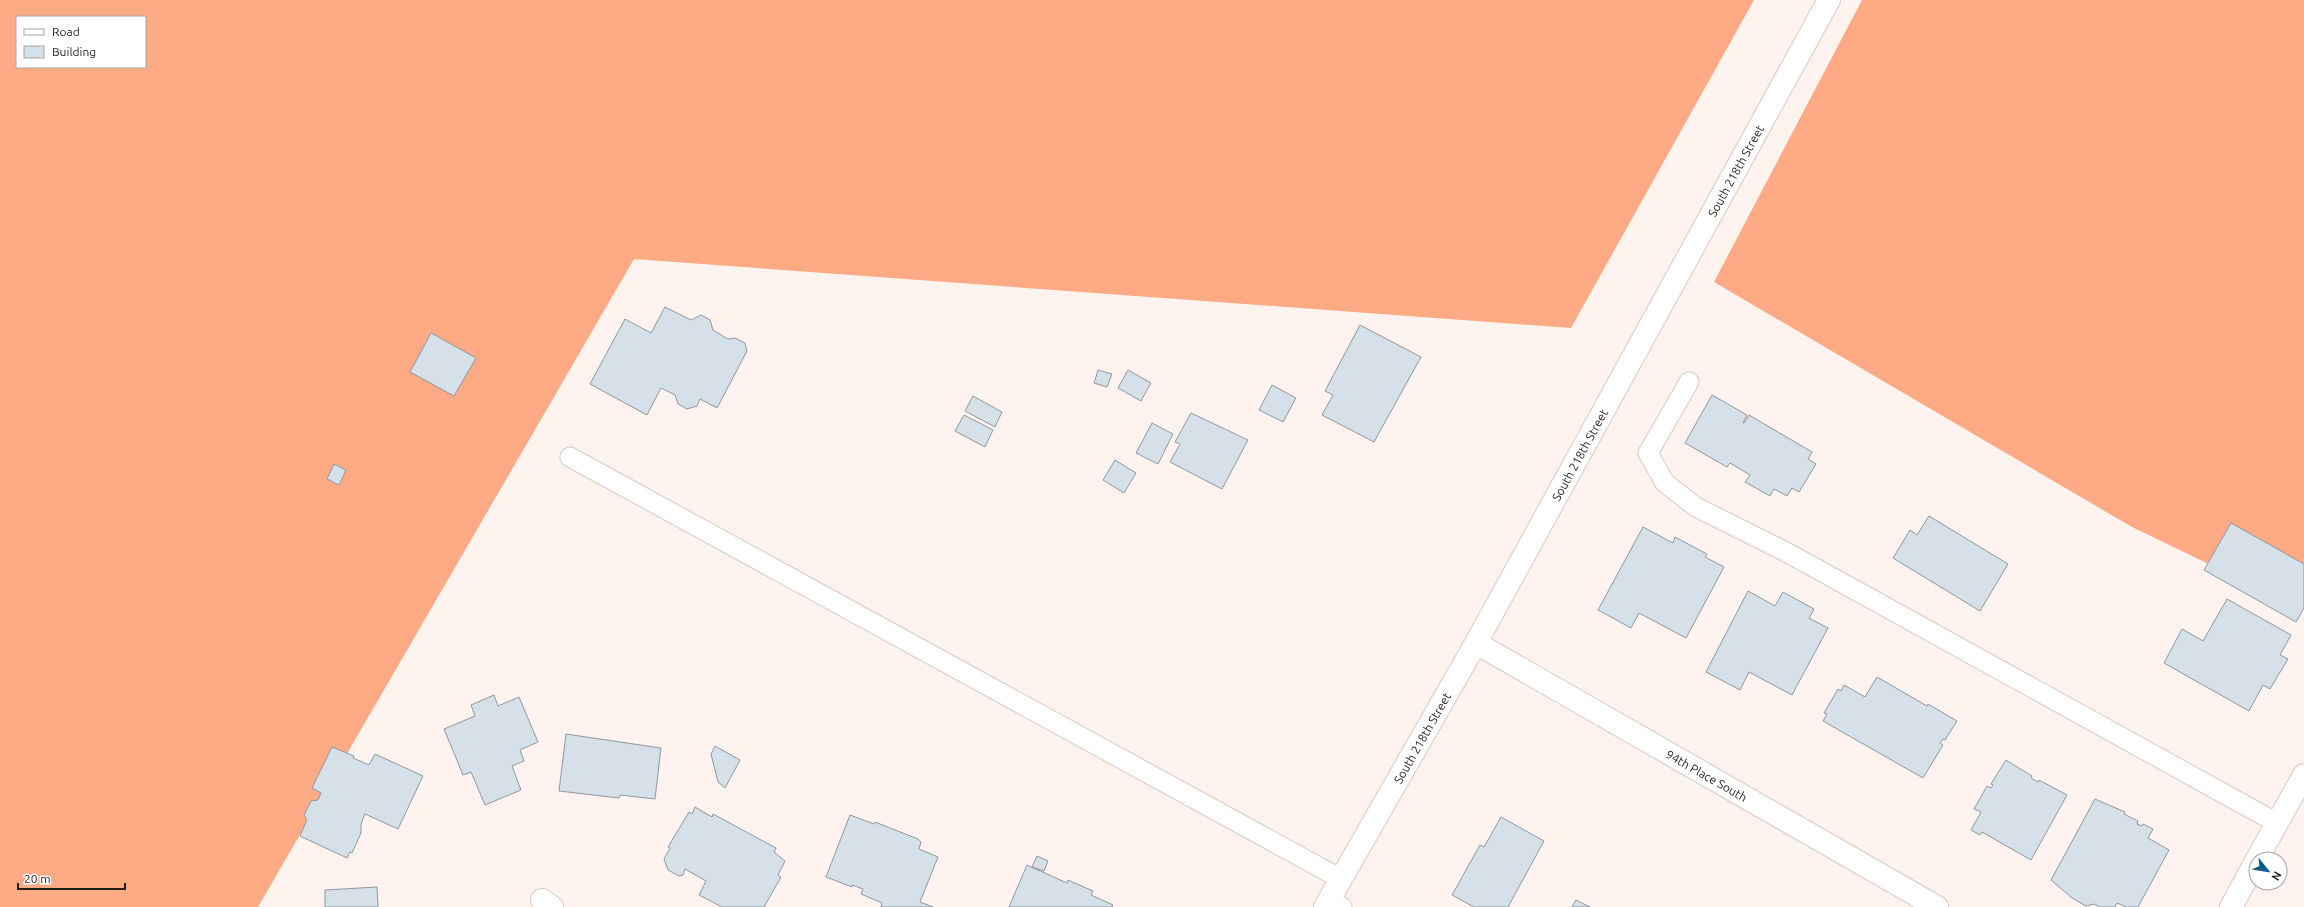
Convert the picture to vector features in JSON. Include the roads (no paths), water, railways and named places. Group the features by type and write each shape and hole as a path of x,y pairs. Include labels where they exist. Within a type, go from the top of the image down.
{"street":[{"name":"South 218th Street","path":"1332,905 1341,879 1476,643 1829,0"},
{"name":"94th Place South","path":"1476,643 1937,907"},
{"path":"2262,851 2304,775"},
{"path":"2231,907 2248,876"}],"lane":[{"path":"1689,382 1648,453 1665,483 1696,507 1788,553 2277,823"},
{"path":"570,457 1341,879"}]}
